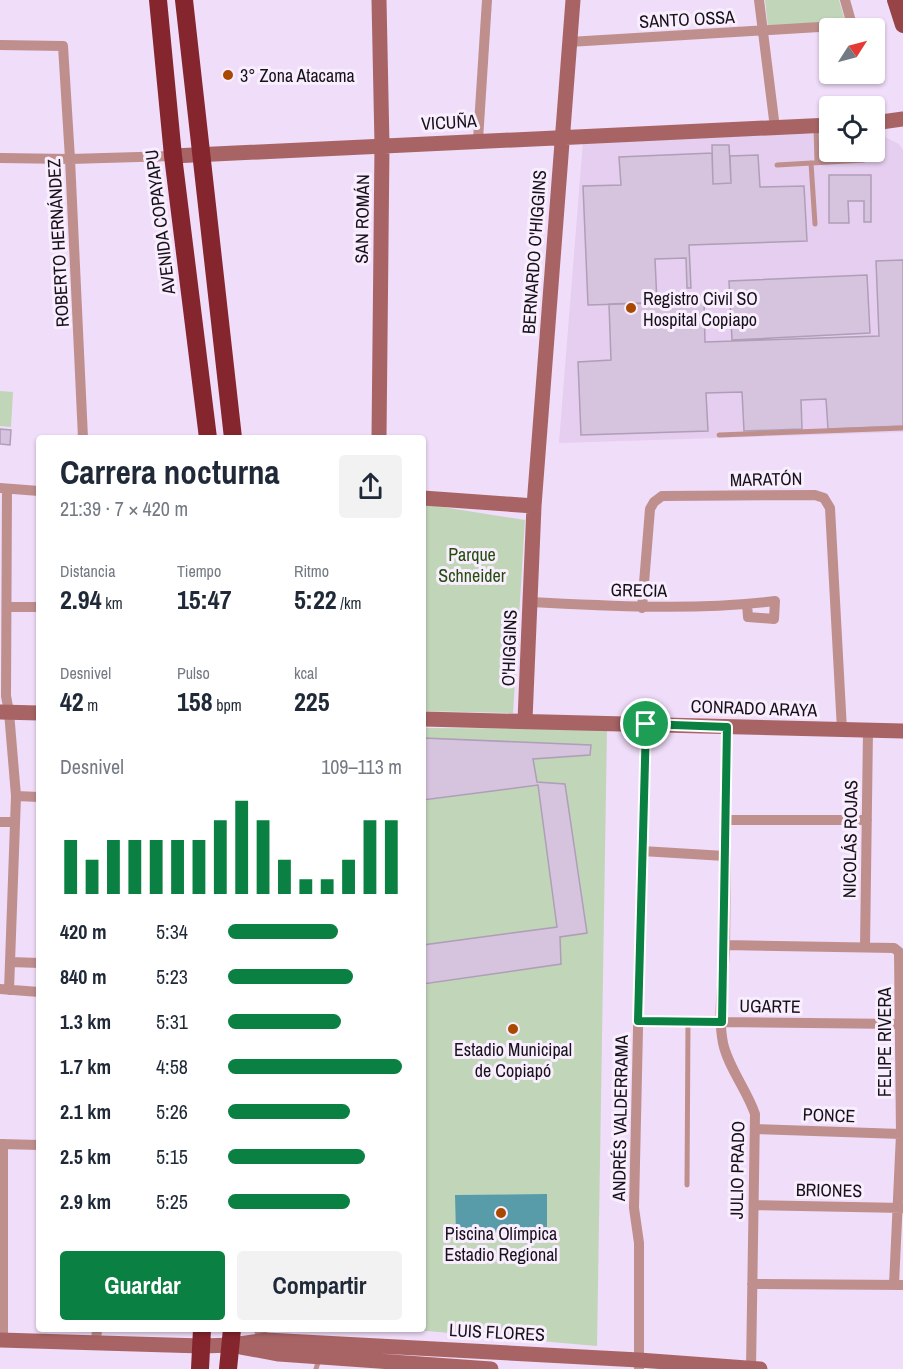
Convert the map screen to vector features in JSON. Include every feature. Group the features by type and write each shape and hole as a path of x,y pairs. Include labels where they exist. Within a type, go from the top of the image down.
{"highway":[{"name":"AVENIDA COPAYAPU","path":"158,0 173,156 208,435"},
{"path":"184,0 233,435"},
{"path":"169,111 181,134 201,155"},
{"path":"200,1369 202,1337"},
{"path":"228,1369 232,1337"}],"main road":[{"path":"895,0 903,25"}],"street":[{"name":"SAN ROMÁN","path":"379,0 382,145 379,435"},
{"path":"478,140 487,0"},
{"name":"BERNARDO O'HIGGINS","path":"534,506 573,0"},
{"path":"759,0 761,31 775,128"},
{"name":"SANTO OSSA","path":"569,42 852,25 845,0"},
{"name":"ROBERTO HERNÁNDEZ","path":"0,45 63,46 83,435"},
{"path":"885,122 903,119"},
{"name":"VICUÑA","path":"0,158 70,159 201,155 819,125"},
{"path":"885,125 903,132"},
{"path":"36,491 4,488 7,607 5,712 16,796 11,962 5,990 36,992"},
{"name":"MARATÓN","path":"642,608 650,509 662,496 815,495 822,497 830,508 842,730"},
{"path":"426,498 534,506"},
{"name":"O'HIGGINS","path":"525,720 534,506"},
{"name":"GRECIA","path":"531,602 642,608 747,604"},
{"path":"7,607 36,607"},
{"path":"5,712 36,713"},
{"name":"CONRADO ARAYA","path":"426,719 903,731"},
{"name":"ANDRÉS VALDERRAMA","path":"639,1364 639,1243 634,1208 646,724"},
{"name":"JULIO PRADO","path":"727,727 722,1022 723,1044 755,1114 751,1369"},
{"name":"NICOLÁS ROJAS","path":"865,947 868,731"},
{"path":"16,796 36,797"},
{"path":"725,820 867,820"},
{"path":"0,822 15,822"},
{"path":"642,851 724,856"},
{"path":"0,925 12,926"},
{"path":"724,945 865,947"},
{"name":"FELIPE RIVERA","path":"865,947 894,948 900,954 902,1135 898,1285"},
{"path":"11,962 36,963"},
{"name":"UGARTE","path":"638,1021 901,1024"},
{"name":"PONCE","path":"756,1130 902,1135"},
{"path":"1,1340 2,1144 36,1145"},
{"name":"BRIONES","path":"754,1205 901,1208"},
{"path":"752,1284 898,1285"},
{"name":"LUIS FLORES","path":"1,1340 97,1335 232,1337 262,1334 639,1364 760,1369"},
{"name":"LUIS FLORES","path":"232,1337 279,1354 318,1363 490,1369"},
{"path":"376,1365 378,1345"}],"lane":[{"path":"815,224 814,163 819,142"},
{"path":"777,165 831,162"},
{"path":"719,435 903,428"},
{"path":"687,1185 688,1021"}],"shaded area":[{"path":"819,133 819,162 885,162 885,137 899,144 903,150 903,432 559,443 583,141"},
{"name":"Piscina Olímpica Estadio Regional","path":"547,1194 547,1232 456,1233 455,1195"}],"green space":[{"path":"765,0 839,0 844,18 819,18 819,23 768,27"},
{"path":"0,391 13,392 11,427 0,426"},
{"name":"Parque Schneider","path":"426,504 525,520 513,713 426,711"},
{"name":"Estadio Municipal de Copiapó","path":"426,728 607,729 597,1346 426,1331"}],"building":[{"path":"712,145 729,145 731,183 713,184"},
{"path":"712,153 713,184 731,183 730,156 758,155 760,187 804,186 807,241 689,245 691,288 687,288 686,258 655,259 657,303 588,305 583,186 621,185 619,157"},
{"path":"829,175 871,175 871,222 864,222 864,201 848,201 849,223 829,223"},
{"path":"903,260 903,426 828,429 826,399 801,400 802,429 744,431 742,392 706,393 708,431 581,435 578,362 611,360 609,304 704,301 705,342 879,336 876,261"},
{"path":"867,275 870,333 732,340 729,281"},
{"path":"0,429 11,430 10,445 0,444"},
{"path":"426,738 591,745 590,755 533,759 537,782 565,784 587,933 560,937 561,964 426,984 426,945 557,927 538,785 426,800"}],"place":[{"name":"3° Zona Atacama","path":"228,75"},
{"name":"Registro Civil SO Hospital Copiapo","path":"631,308"},
{"name":"Estadio Municipal de Copiapó","path":"513,1029"},
{"name":"Piscina Olímpica Estadio Regional","path":"501,1213"}],"route":[{"path":"646,724 727,727 722,1022 638,1021 646,724"}]}
